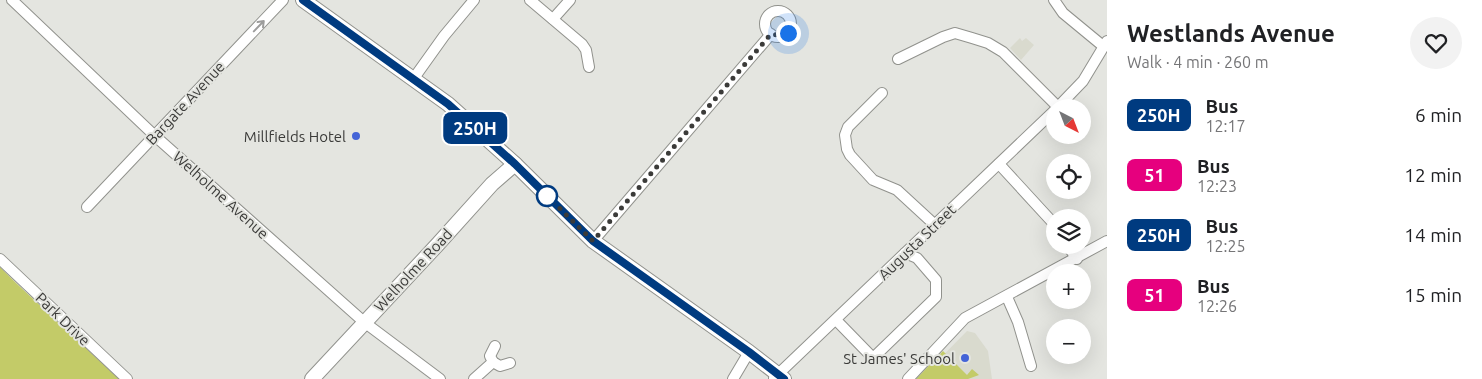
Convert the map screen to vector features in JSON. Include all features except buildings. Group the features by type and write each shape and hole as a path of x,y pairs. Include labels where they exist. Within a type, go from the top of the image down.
{"main road":[{"path":"303,0 448,104 515,164 593,241 749,352 778,377"},
{"name":"Welholme Road","path":"312,379 492,184 515,164"}],"street":[{"name":"Welholme Avenue","path":"12,0 155,136 364,322 440,379"},
{"name":"Bargate Avenue","path":"87,207 283,0"},
{"path":"414,78 444,36 474,0"},
{"path":"530,0 582,44 586,50 589,66"},
{"path":"553,20 570,0"},
{"path":"1054,0 1063,13 1105,44"},
{"path":"898,59 955,33 988,43 1003,52 1048,99"},
{"path":"593,241 771,34"},
{"name":"Augusta Street","path":"1066,99 1083,81 1105,44"},
{"path":"882,93 848,127 845,135 847,149 850,155 873,180 897,190 935,225"},
{"name":"Augusta Street","path":"778,377 1046,119"},
{"path":"999,164 1046,216"},
{"path":"908,379 965,318 1107,242"},
{"path":"836,320 874,358 936,297 936,280 917,258 905,253"},
{"path":"1073,254 1077,259"},
{"name":"Park Drive","path":"0,258 127,379"},
{"path":"1007,297 1018,322 1031,366"},
{"path":"495,346 490,356 493,362 500,366 510,363"},
{"path":"733,379 749,352"},
{"path":"474,379 493,362"}],"shaded area":[{"path":"1020,38 1022,41 1026,38 1034,45 1021,60 1010,48"},
{"name":"St James' School","path":"967,331 975,333 988,351 992,379 920,379"}],"green space":[{"path":"0,267 16,283 119,379 0,379"},
{"path":"943,351 967,375 972,369 979,375 968,379 916,379"}],"bus line":[{"name":"250H","path":"303,0 448,104 515,164 593,241 784,379"}],"place":[{"name":"Millfields Hotel","path":"356,136"},
{"name":"St James' School","path":"965,358"}],"route":[{"path":"547,196 593,241 771,34 778,37 788,33"}]}
